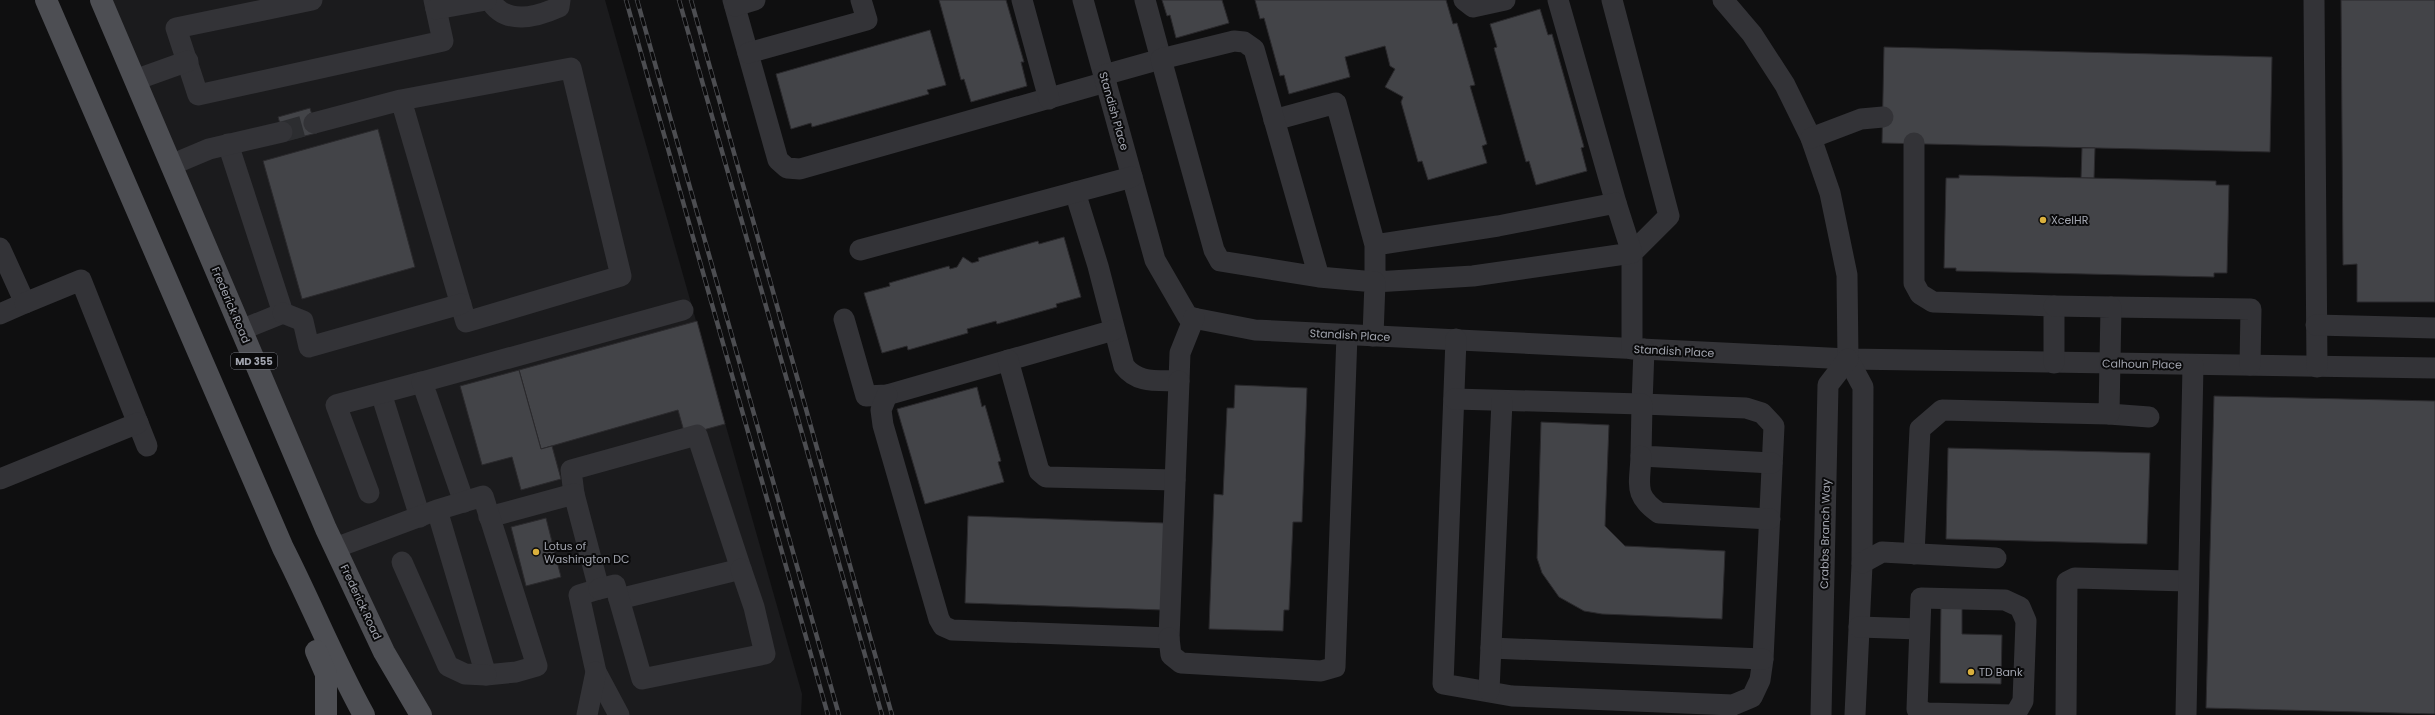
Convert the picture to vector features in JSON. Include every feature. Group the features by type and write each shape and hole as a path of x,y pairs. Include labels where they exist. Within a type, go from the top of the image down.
{"main road":[{"path":"46,0 283,548 313,608 341,673 364,715"},
{"name":"Frederick Road","path":"101,0 241,330 336,548 384,652 421,715"},
{"path":"313,608 315,648 326,674 326,715"}],"street":[{"path":"312,0 176,28 198,94 443,41 435,5 486,0"},
{"path":"490,0 495,9 514,17 538,16 559,7 560,0"},
{"path":"755,0 734,3 778,160 787,168 800,169 1049,99 1161,59 1234,41 1244,42 1254,49 1319,277"},
{"path":"748,53 867,20 861,0"},
{"path":"1022,0 1049,99"},
{"name":"Standish Place","path":"1083,0 1155,260 1188,317 1255,330 1848,359"},
{"path":"1145,0 1214,250 1220,261 1319,277 1375,282 1473,276 1632,253 1669,216 1612,0"},
{"path":"1464,0 1474,7 1505,0"},
{"path":"1558,0 1616,203 1632,253 1642,404 1639,492 1646,504 1660,513 1770,519"},
{"path":"1722,0 1752,34 1785,85 1811,138 1830,193 1848,276 1848,359 1863,387 1862,562 1855,715"},
{"path":"2314,0 2317,367"},
{"path":"135,80 188,61"},
{"path":"314,123 401,100 571,68 621,276 466,322 401,100"},
{"path":"1274,120 1336,103 1375,245 1373,336"},
{"path":"1811,138 1861,119 1883,117"},
{"path":"171,165 209,149 282,132"},
{"path":"228,144 283,313"},
{"path":"1914,144 1914,283 1920,294 1933,302 2054,306 2251,309 2250,366"},
{"path":"860,250 1132,177"},
{"path":"1076,192 1098,266 1124,366 1132,376 1145,380 1178,381"},
{"path":"1375,245 1498,226 1616,203"},
{"path":"0,248 24,303"},
{"path":"0,314 80,280 147,446"},
{"path":"241,330 283,313 303,321 309,347 461,304"},
{"path":"2054,306 2054,363"},
{"path":"2109,414 2111,307"},
{"path":"369,493 336,405 683,310"},
{"path":"1194,318 1180,354 1178,381 1169,638 1171,655 1181,663 1321,671 1335,667 1347,335"},
{"path":"844,319 866,396 887,395 1114,330"},
{"path":"2316,325 2435,328"},
{"path":"1454,400 1746,408 1762,413 1774,426 1763,659 1760,680 1752,697 1733,705 1512,696 1443,684 1456,339"},
{"name":"Calhoun Place","path":"1848,359 2435,368"},
{"name":"Crabbs Branch Way","path":"1821,715 1828,384 1848,359"},
{"path":"1008,360 1039,471 1046,477 1175,480"},
{"path":"2186,715 2193,365"},
{"path":"422,382 464,502"},
{"path":"381,393 428,513 486,675"},
{"path":"887,395 881,410 883,425 939,619 943,626 952,630 1169,638"},
{"path":"1490,691 1502,401"},
{"path":"1914,554 1920,429 1942,410 2149,416"},
{"path":"0,479 138,423"},
{"path":"599,589 574,494 572,470 697,435 754,607 766,654 642,679 615,585 579,595 596,672 619,715"},
{"path":"1641,456 1772,463"},
{"path":"490,517 574,494"},
{"path":"336,548 428,513 483,496 537,666 516,672 486,675 466,674 448,666 402,562"},
{"path":"1862,562 1882,552 1996,558"},
{"path":"620,600 741,569"},
{"path":"2066,715 2067,582 2075,578 2188,581"},
{"path":"1921,598 2005,600 2020,607 2026,621 2024,677 2022,701 2014,715 1927,713 1917,710 1919,629 1921,598"},
{"path":"1859,627 1919,629"},
{"path":"1491,648 1763,659"},
{"path":"587,715 596,672"}],"shaded area":[{"path":"101,0 605,0 802,694 801,715 421,715"}],"building":[{"path":"939,0 1006,0 1024,62 1021,62 1027,86 971,102 964,79 961,80"},
{"path":"1162,0 1222,0 1229,23 1176,38 1170,15 1167,16"},
{"path":"1255,0 1446,0 1453,24 1457,23 1475,85 1470,86 1487,144 1482,146 1487,163 1428,180 1422,161 1418,162 1401,102 1403,97 1385,87 1395,69 1390,66 1385,46 1345,57 1350,77 1289,94 1284,75 1280,76 1264,18 1260,19"},
{"path":"2341,0 2435,0 2435,302 2357,302 2357,264 2343,265"},
{"path":"1540,9 1548,35 1552,34 1584,147 1581,148 1587,171 1536,185 1529,161 1526,162 1494,48 1497,47 1490,24"},
{"path":"930,30 946,85 927,90 929,94 812,127 811,123 791,129 776,74"},
{"path":"1884,47 2272,57 2270,152 1882,143"},
{"path":"310,108 317,133 285,141 278,117"},
{"path":"378,129 415,267 302,299 263,161"},
{"path":"2082,148 2095,148 2094,178 2081,178"},
{"path":"1959,175 2216,181 2216,185 2229,185 2227,273 2214,273 2214,277 1956,271 1956,268 1944,268 1946,178 1959,178"},
{"path":"1064,237 1081,297 1056,304 1057,307 997,324 996,321 967,329 968,333 908,350 907,346 882,353 864,293 890,286 889,283 949,266 950,269 957,267 963,257 972,263 979,261 978,258 1038,241 1039,244"},
{"path":"697,321 725,424 685,435 678,410 541,449 519,370"},
{"path":"519,370 541,449 552,446 561,479 521,490 512,457 482,465 460,386"},
{"path":"1235,385 1307,388 1302,522 1293,522 1289,610 1284,610 1283,631 1209,629 1214,494 1223,495 1227,408 1234,408"},
{"path":"977,387 982,407 985,405 1001,461 998,462 1004,482 925,504 897,409"},
{"path":"2214,396 2435,401 2435,714 2206,708"},
{"path":"1541,422 1609,425 1605,526 1625,546 1725,551 1722,619 1602,614 1584,611 1559,597 1542,573 1537,558"},
{"path":"1948,448 2150,453 2147,544 1946,539"},
{"path":"968,516 1165,523 1162,610 965,603"},
{"name":"Lotus of Washington DC","path":"546,518 561,577 526,586 511,527"},
{"path":"1941,603 1962,603 1962,634 2002,635 2001,684 1940,683"}],"tunnel":[{"path":"282,132 314,123"}],"railway":[{"path":"626,0 828,715"},
{"path":"637,0 839,715"},
{"path":"679,0 882,715"},
{"path":"691,0 892,715"}],"place":[{"name":"XcelHR","path":"2043,220"},
{"name":"Lotus of Washington DC","path":"536,552"},
{"name":"TD Bank","path":"1971,672"}]}
